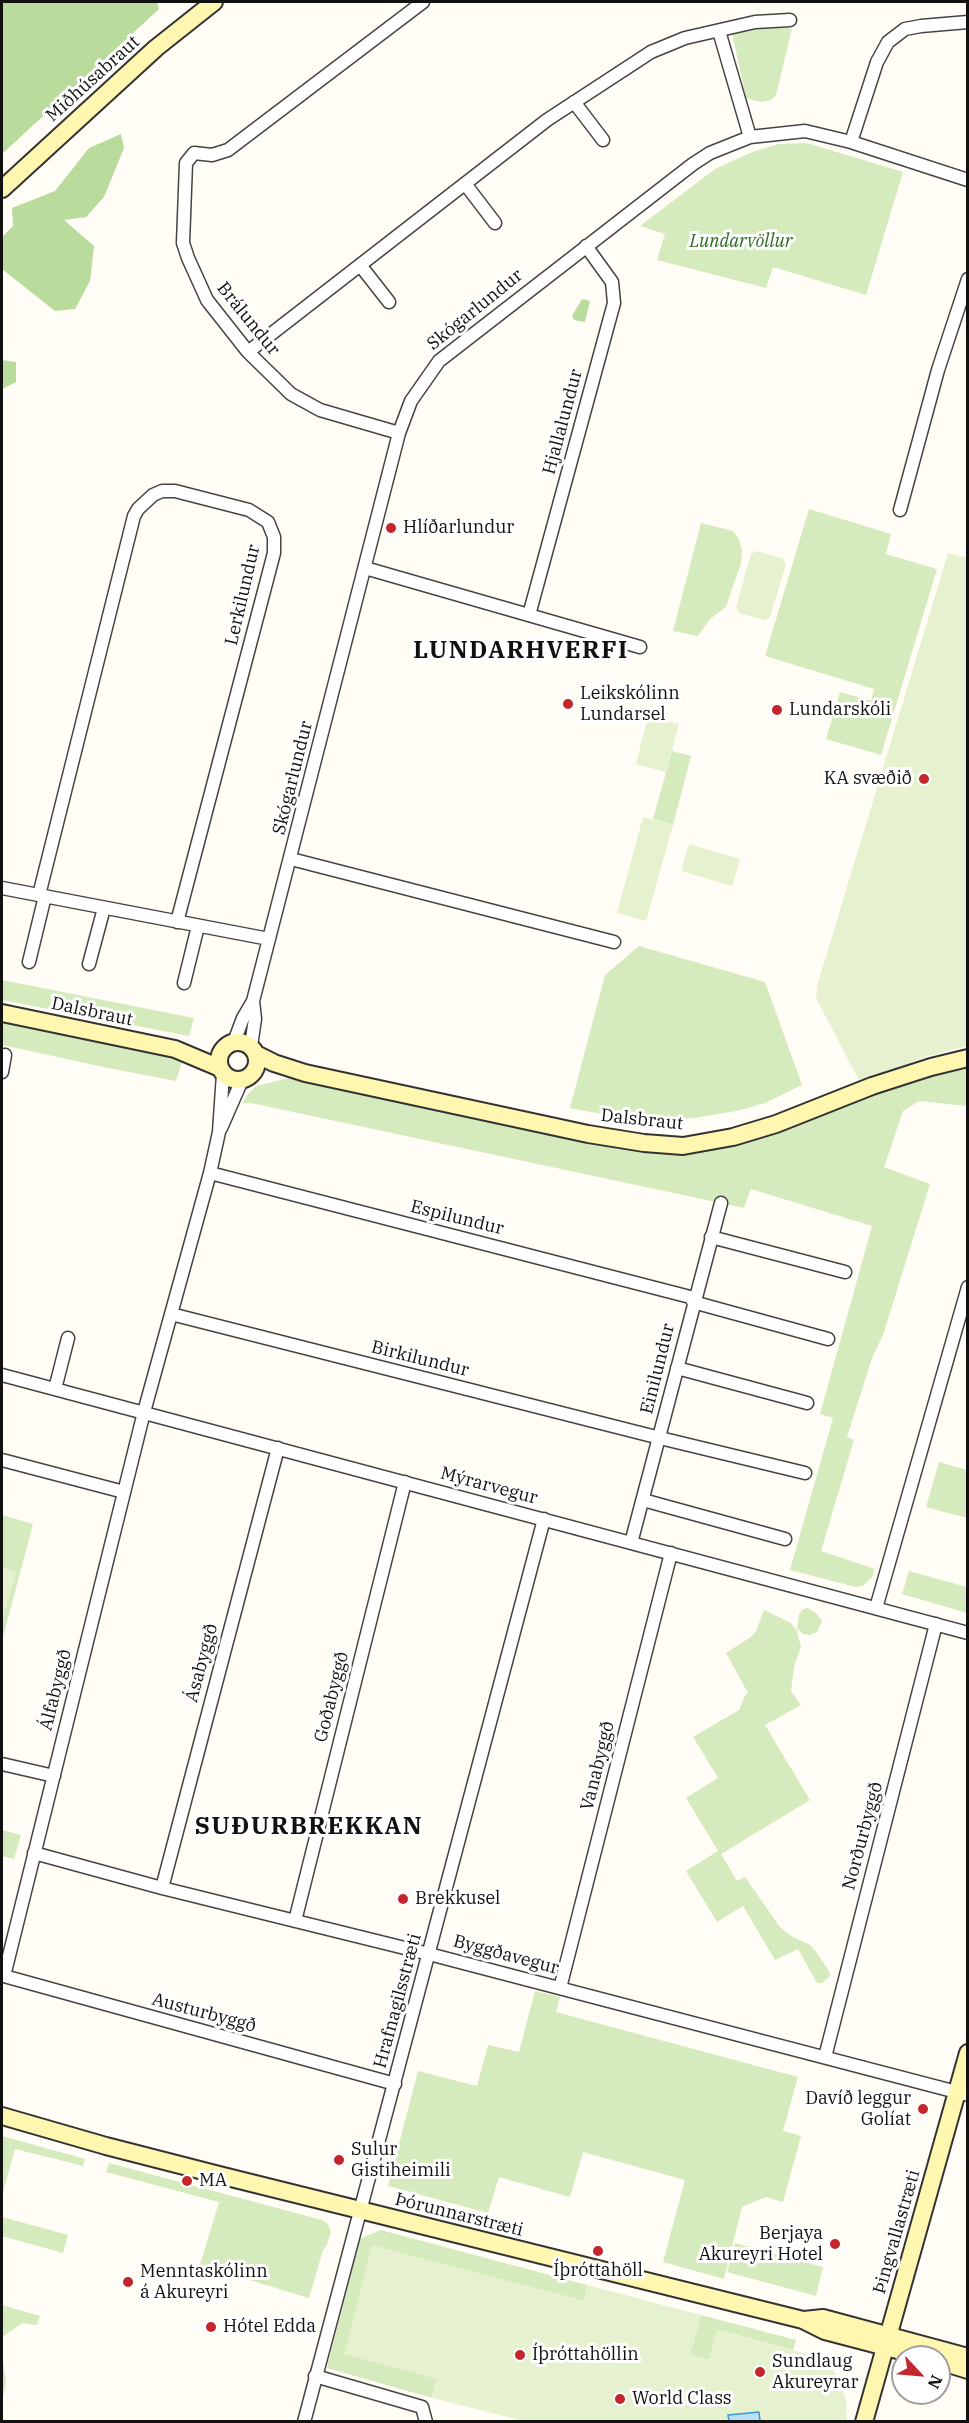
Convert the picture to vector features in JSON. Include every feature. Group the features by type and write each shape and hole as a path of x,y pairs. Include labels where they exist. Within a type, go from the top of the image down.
{"street":[{"name":"Miðhúsabraut","path":"2,189 156,48 214,2"},
{"name":"Brálundur","path":"399,433 320,410 291,394 248,352 207,300 183,243 186,164 190,156 199,152 212,155 228,150 423,2"},
{"path":"248,352 547,120 651,52 685,38 755,22 790,20"},
{"path":"851,142 877,62 888,42 905,29 968,22"},
{"path":"719,31 750,137"},
{"path":"574,102 603,140"},
{"name":"Skógarlundur","path":"229,1044 253,1001 399,433 411,401 439,361 693,164 710,153 750,137 806,131 851,142 968,180"},
{"path":"466,185 495,223"},
{"name":"Hjallalundur","path":"529,615 614,303 615,293 608,273 586,246"},
{"path":"360,265 389,302"},
{"path":"900,510 938,370 968,279"},
{"name":"Lerkilundur","path":"29,962 42,896 131,526 138,509 162,491 175,491 249,510 268,522 274,537 274,553 177,922"},
{"path":"365,568 640,647"},
{"path":"291,860 614,942"},
{"path":"2,888 269,939"},
{"path":"89,964 104,908"},
{"path":"184,983 198,926"},
{"name":"Skógarlundur","path":"253,1001 255,1019 253,1050"},
{"name":"Dalsbraut","path":"2,1013 176,1049 222,1071"},
{"path":"144,1412 210,1173 219,1132 222,1071 219,1057 229,1044 245,1043 253,1050 257,1065 244,1079 219,1132"},
{"name":"Dalsbraut","path":"176,1049 229,1044"},
{"name":"Dalsbraut","path":"253,1050 274,1063 305,1073 588,1134 644,1143 683,1146 733,1137 776,1124 872,1086 968,1058"},
{"path":"2,1072 5,1055"},
{"path":"222,1071 232,1080 244,1079"},
{"name":"Dalsbraut","path":"244,1079 278,1072 305,1073"},
{"name":"Espilundur","path":"210,1173 694,1300 828,1340"},
{"name":"Einilundur","path":"631,1543 721,1203"},
{"path":"711,1237 845,1272"},
{"path":"876,1608 968,1287"},
{"name":"Birkilundur","path":"171,1314 805,1473"},
{"path":"55,1389 68,1338"},
{"path":"677,1368 807,1403"},
{"name":"Mýrarvegur","path":"2,1375 968,1633"},
{"name":"Álfabyggð","path":"4,1976 144,1412"},
{"name":"Ásabyggð","path":"162,1888 278,1448"},
{"path":"2,1460 124,1492"},
{"name":"Goðabyggð","path":"295,1921 405,1482"},
{"path":"643,1500 785,1539"},
{"name":"Hrafnagilsstræti","path":"304,2421 544,1520"},
{"name":"Vanabyggð","path":"560,1988 671,1554"},
{"name":"Norðurbyggð","path":"825,2056 936,1624"},
{"path":"2,1764 54,1776"},
{"name":"Byggðavegur","path":"34,1853 162,1888 429,1954 962,2093"},
{"name":"Austurbyggð","path":"4,1976 395,2084"},
{"name":"Þingvallastræti","path":"864,2421 962,2093 968,2053"},
{"name":"Þórunnarstræti","path":"2,2116 106,2146 803,2320 825,2331 887,2340 968,2357"},
{"name":"Þórunnarstræti","path":"887,2340 898,2345"},
{"path":"951,2365 968,2370"},
{"path":"315,2376 422,2407 426,2421"}],"green space":[{"path":"2,2 157,2 159,9 2,154"},
{"path":"774,26 792,29 776,95 771,100 761,102 746,98 732,33 742,29"},
{"path":"121,134 124,148 104,197 86,217 64,220 94,246 90,281 75,309 55,311 2,269 2,237 13,226 12,208 55,191 89,148"},
{"name":"Lundarvöllur","path":"807,143 903,172 866,295 773,267 766,288 657,260 665,234 640,226 715,169 752,152 779,144"},
{"path":"582,299 590,301 585,322 574,320 572,316"},
{"path":"2,360 16,362 16,382 2,389"},
{"path":"809,509 891,534 886,554 937,569 881,755 826,739 840,692 871,701 874,689 765,656"},
{"path":"701,523 733,531 739,539 742,551 741,563 726,607 710,619 698,636 673,631"},
{"path":"757,551 782,558 786,564 770,617 764,620 739,613 736,607 751,554"},
{"name":"KA svæðið","path":"948,553 968,558 967,1046 925,1057 860,1082 816,998 817,986"},
{"path":"648,716 679,724 666,772 636,764"},
{"path":"672,751 691,756 673,825 653,819"},
{"path":"643,817 673,825 646,921 617,913"},
{"path":"689,844 740,859 732,886 681,871"},
{"path":"639,946 765,982 802,1085 765,1103 737,1111 694,1118 644,1122 570,1108 605,975"},
{"path":"2,980 194,1018 189,1036 2,1000"},
{"path":"2,1020 184,1055 176,1081 108,1068 2,1045"},
{"path":"967,1064 967,1106 919,1101 903,1111 884,1167 930,1184 883,1335 872,1358 847,1437 854,1440 821,1551 875,1569 872,1577 863,1586 856,1587 790,1570 833,1418 820,1414 872,1226 751,1189 744,1208 243,1103 256,1086 289,1078 608,1145 765,1134"},
{"path":"939,1462 967,1470 967,1518 926,1507"},
{"path":"2,1515 33,1524 2,1641 2,1617 16,1572 2,1568"},
{"path":"2,1568 16,1572 3,1618 2,1617"},
{"path":"909,1571 967,1587 967,1613 902,1594"},
{"path":"808,1608 822,1621 817,1632 810,1635 803,1634 798,1629 797,1632 801,1647 794,1667 791,1691 801,1705 765,1725 810,1800 721,1854 737,1881 745,1877 780,1927 791,1936 810,1945 817,1953 830,1976 822,1983 817,1983 798,1949 775,1960 743,1906 717,1922 686,1871 718,1851 686,1798 718,1778 693,1737 739,1710 748,1693 726,1653 751,1637 756,1631 764,1610 791,1623 797,1631 799,1614 803,1609"},
{"path":"2,1830 21,1835 14,1859 2,1856"},
{"path":"535,1991 560,1997 556,2012 798,2077 783,2131 801,2136 783,2202 766,2197 742,2207 724,2279 663,2262 685,2180 583,2152 570,2197 499,2177 488,2213 388,2186 418,2071 477,2086 488,2045 519,2052"},
{"path":"2,2136 85,2159 83,2166 15,2149 2,2196"},
{"path":"109,2163 322,2220 328,2224 331,2232 323,2250 309,2298 200,2265 219,2202 106,2172"},
{"path":"2,2217 68,2235 63,2253 2,2236"},
{"path":"381,2230 587,2285 584,2301 373,2246 437,2379 432,2398 327,2368 359,2239"},
{"path":"735,2243 823,2267 816,2296 727,2272"},
{"path":"372,2245 584,2301 587,2285 701,2315 690,2355 709,2360 717,2330 814,2356 831,2367 838,2377 846,2400 847,2421 524,2421 432,2398 437,2379 344,2354"},
{"path":"2,2305 40,2316 37,2325 22,2323 2,2337"},
{"path":"701,2315 796,2340 793,2350 718,2330 709,2360 690,2355"},
{"path":"2,2354 6,2382 2,2402"}],"water":[{"path":"759,2412 760,2421 729,2421 728,2415"}],"place":[{"name":"Hlíðarlundur","path":"391,528"},
{"name":"Leikskólinn Lundarsel","path":"568,704"},
{"name":"Lundarskóli","path":"777,710"},
{"name":"KA svæðið","path":"924,779"},
{"name":"Brekkusel","path":"403,1899"},
{"name":"Davíð leggur Golíat","path":"923,2109"},
{"name":"Sulur Gistiheimili","path":"339,2160"},
{"name":"MA","path":"187,2181"},
{"name":"Berjaya Akureyri Hotel","path":"835,2244"},
{"name":"Íþróttahöll","path":"598,2251"},
{"name":"Menntaskólinn á Akureyri","path":"128,2282"},
{"name":"Hótel Edda","path":"211,2327"},
{"name":"Íþróttahöllin","path":"520,2355"},
{"name":"Sundlaug Akureyrar","path":"760,2372"},
{"name":"World Class","path":"620,2399"}],"district":[{"name":"LUNDARHVERFI","path":"521,651"},
{"name":"SUÐURBREKKAN","path":"309,1827"}]}
